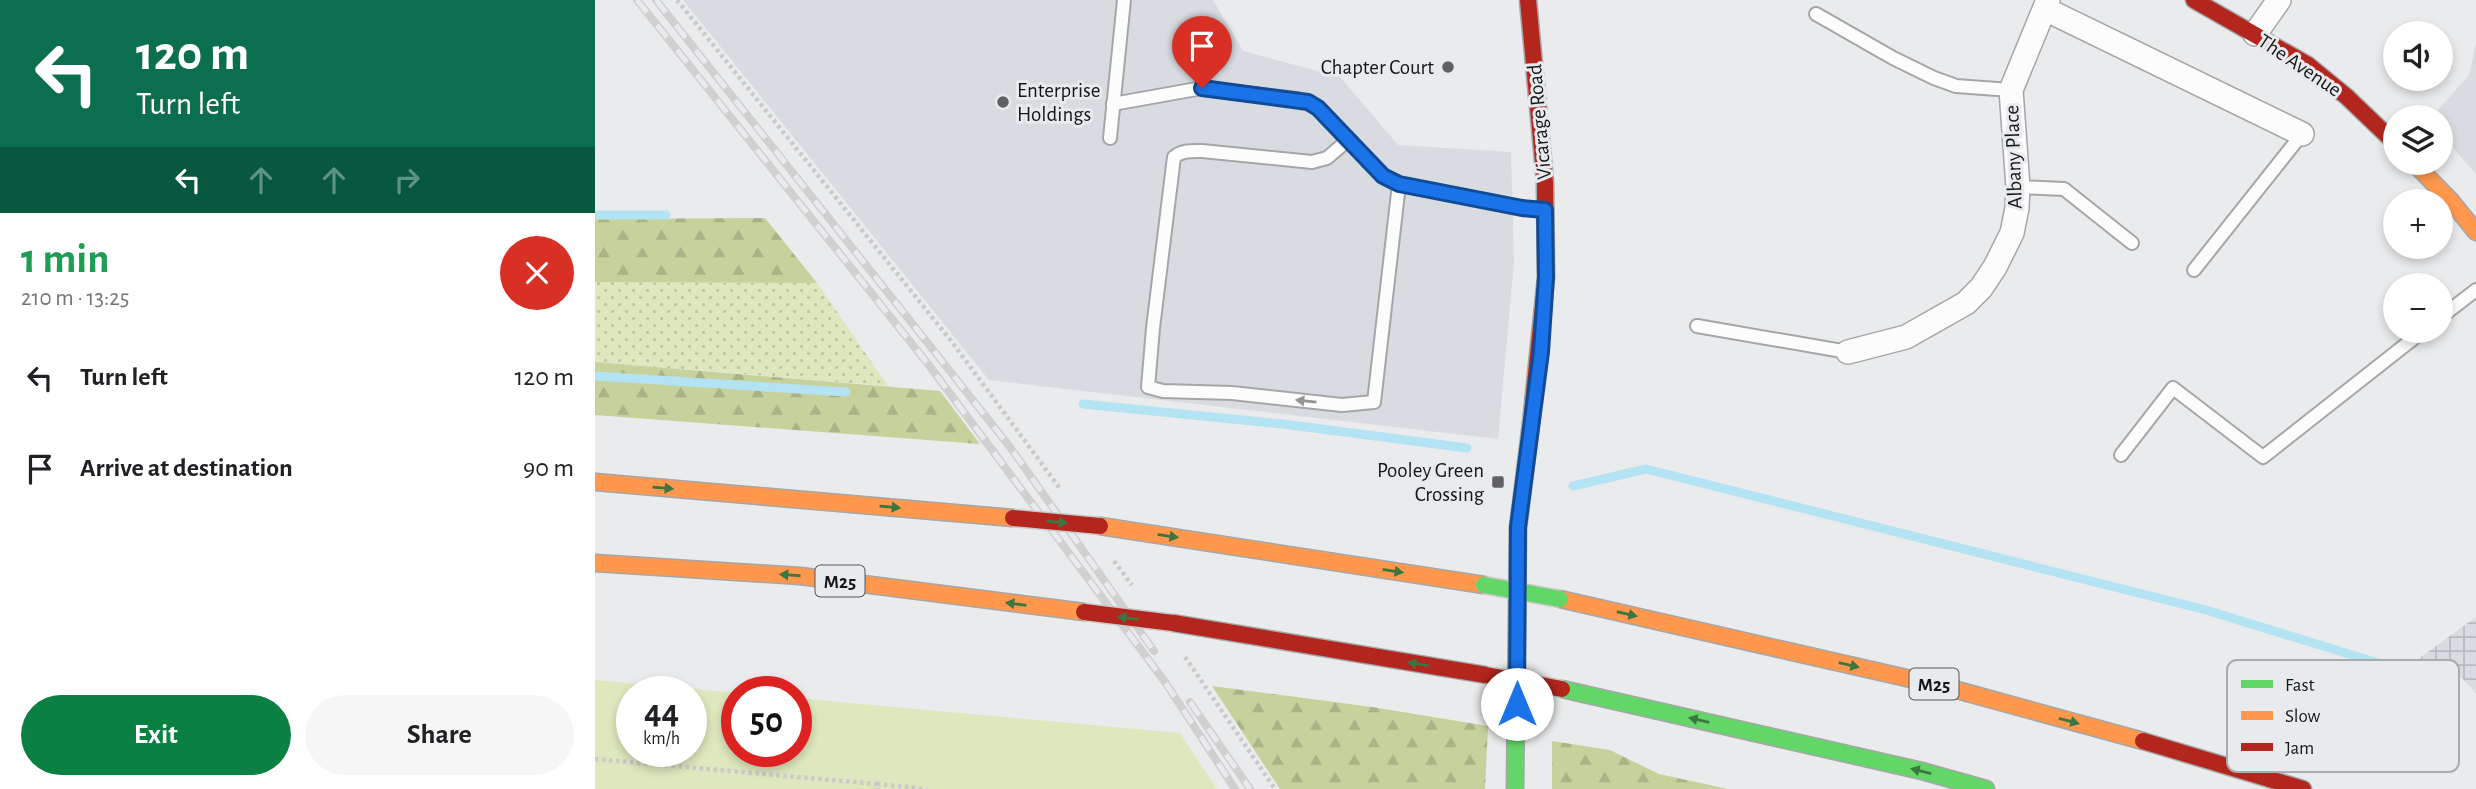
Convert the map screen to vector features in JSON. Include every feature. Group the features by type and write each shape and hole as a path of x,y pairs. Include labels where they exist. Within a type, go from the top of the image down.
{"main road":[{"name":"Vicarage Road","path":"1515,789 1518,527 1541,352 1546,277 1545,182 1528,0"},
{"name":"The Avenue","path":"2195,0 2308,65 2347,97 2383,132"},
{"path":"2426,175 2476,232"},
{"name":"M25","path":"595,482 1101,526 1483,585 1560,599 1946,687 2227,766"},
{"name":"M25","path":"595,563 800,576 1173,623 1562,689 1922,771 1986,789"},
{"name":"M25","path":"2248,772 2303,789"}],"street":[{"path":"2255,34 2279,0"},
{"path":"2046,4 2302,134"},
{"name":"Albany Place","path":"1848,352 1906,337 1966,303 1981,288 2005,249 2012,233 2018,187 2011,90 2046,4"}],"lane":[{"path":"1110,138 1124,0"},
{"path":"1816,14 1934,78 1956,86 2011,90"},
{"path":"1113,104 1202,88 1297,99 1318,108 1383,176 1399,184 1545,210"},
{"path":"2195,270 2302,134"},
{"path":"1349,140 1327,158 1312,162 1202,151 1180,153 1174,157 1170,172 1148,387 1163,391 1232,393 1342,405 1374,402 1399,184"},
{"path":"2018,187 2064,189 2132,243"},
{"path":"2453,308 2476,290"},
{"path":"1697,326 1848,352"},
{"path":"2121,455 2173,388 2263,457 2408,343"}],"path":[{"path":"677,0 952,342 1066,497"},
{"path":"1107,553 1132,586"},
{"path":"1181,652 1275,789"},
{"path":"595,759 877,787 927,789"}],"shaded area":[{"path":"683,0 1213,0 1243,51 1340,77 1398,145 1511,152 1514,262 1498,439 989,380"},
{"path":"2476,43 2476,174 2453,148 2453,105 2443,105 2469,75"},
{"path":"2476,617 2476,693 2459,677 2459,660 2417,660"}],"green space":[{"path":"765,218 817,283 595,282 595,219"},
{"path":"595,282 817,283 888,386 595,362"},
{"path":"595,362 940,391 980,444 595,415"},
{"path":"595,680 616,682 616,767 707,767 707,690 721,692 721,767 812,767 812,699 1180,733 1217,789 595,789"},
{"path":"1212,686 1372,707 1488,726 1485,789 1280,789"},
{"path":"1552,741 1610,750 1659,774 1728,789 1552,789"}],"waterway":[{"path":"595,215 666,215"},
{"path":"595,376 846,392"},
{"path":"1083,404 1283,424 1467,448"},
{"path":"1573,486 1646,469 2206,610 2368,660"}],"railway":[{"path":"637,0 928,364 1165,682 1235,789"},
{"path":"656,0 1010,447 1154,651"},
{"path":"1190,702 1250,789"}],"traffic: fast":[{"path":"1515,789 1518,528 1531,423"},
{"path":"1484,585 1560,599"},
{"path":"1562,689 1922,771 1986,789"}],"traffic: slow":[{"path":"2426,175 2476,232"},
{"path":"595,482 1013,518"},
{"path":"1100,526 1484,585"},
{"path":"595,563 800,576 1084,612"},
{"path":"1560,599 1946,687 2143,741"}],"traffic: jam":[{"path":"1528,0 1545,182 1546,277 1531,423"},
{"path":"2194,0 2308,65 2383,132"},
{"path":"1013,518 1100,526"},
{"path":"1084,612 1173,623"},
{"path":"1173,623 1486,675"},
{"path":"1486,675 1562,689"},
{"path":"2143,741 2227,766"},
{"path":"2246,772 2303,789"}],"place":[{"name":"Chapter Court","path":"1448,67"},
{"name":"Enterprise Holdings","path":"1003,102"},
{"name":"Pooley Green Crossing","path":"1498,482"}],"route":[{"path":"1202,88 1308,102 1318,108 1373,167 1399,184 1545,210 1546,277 1541,352 1518,527 1517,704"}]}
